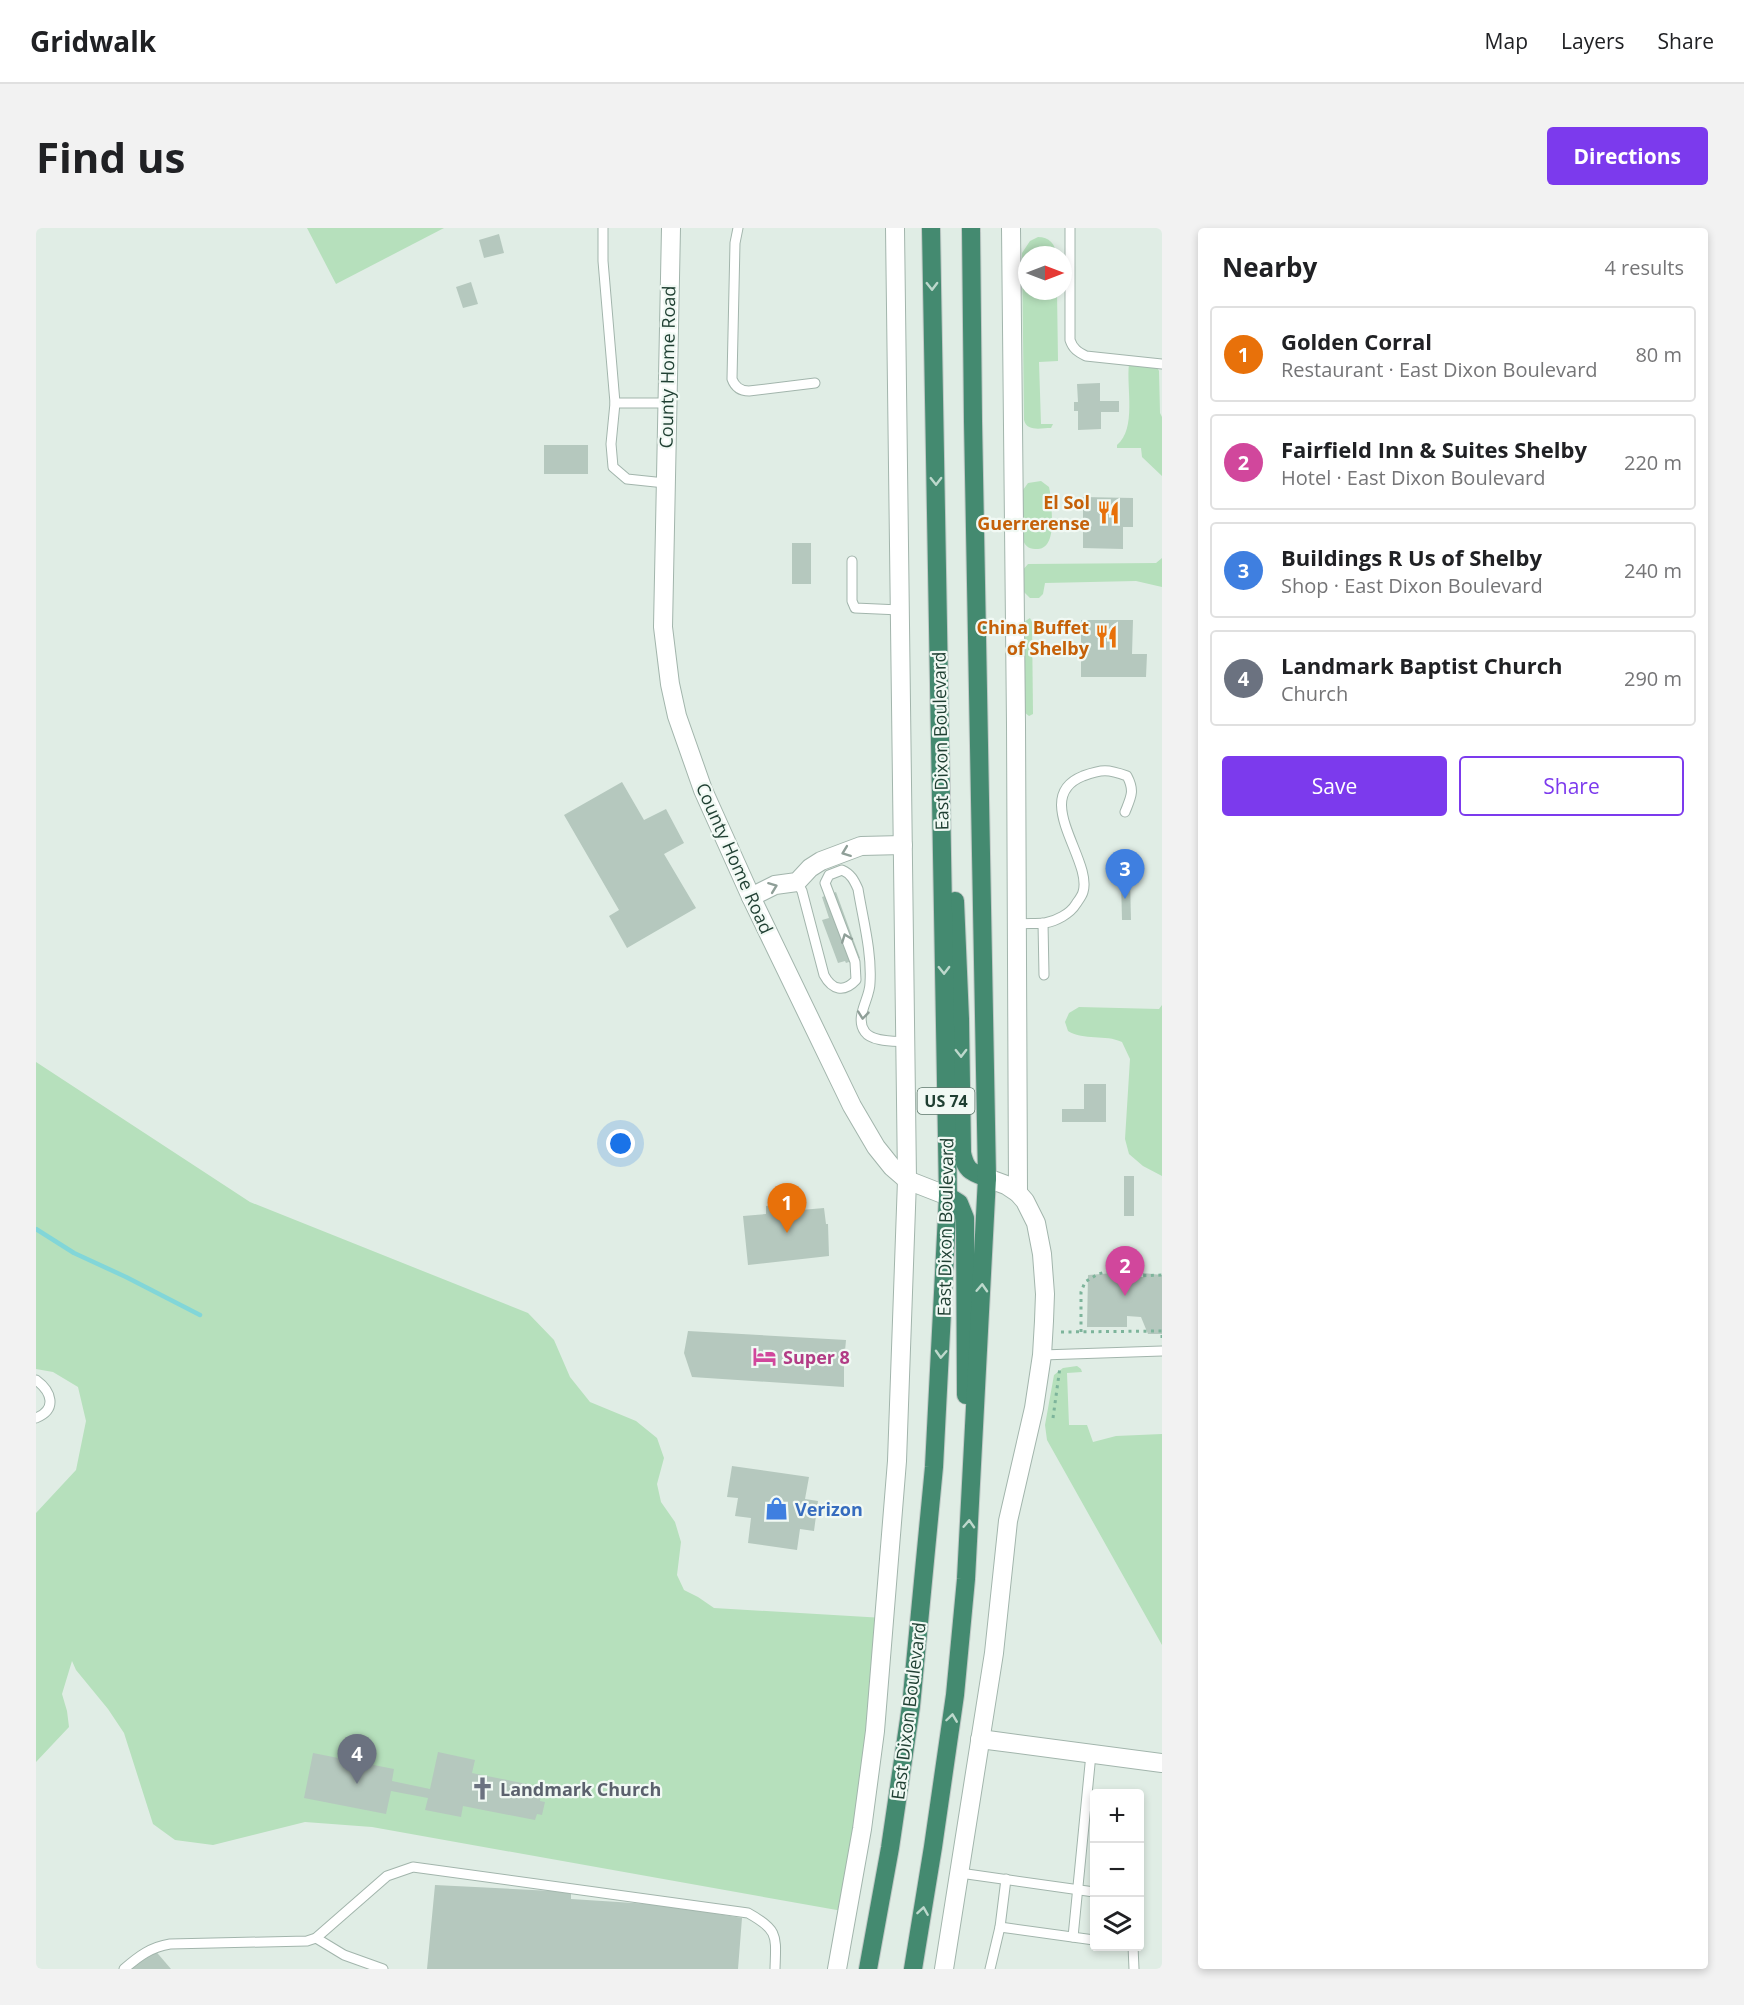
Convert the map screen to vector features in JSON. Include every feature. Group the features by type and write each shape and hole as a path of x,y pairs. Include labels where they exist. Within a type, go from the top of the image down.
{"highway":[{"name":"East Dixon Boulevard","path":"868,1969 890,1848 911,1706 934,1467 948,1197 931,228"},
{"name":"East Dixon Boulevard","path":"914,1969 955,1695 966,1579 987,1178 971,228"},
{"path":"942,872 953,887 955,895 962,1153 967,1168 987,1178"},
{"path":"948,1197 959,1203 965,1218 965,1387 966,1397 975,1419"}],"street":[{"name":"County Home Road","path":"670,228 663,627 670,684 680,728 703,790 751,897 852,1106 876,1148 892,1167 907,1180 948,1197"},
{"name":"East Dixon Boulevard","path":"837,1969 862,1829 875,1731 897,1461 907,1180 895,228"},
{"path":"1011,228 1018,1193"},
{"path":"751,897 775,885 797,882 810,868 821,861 861,846 903,845"},
{"path":"944,1969 994,1653 1010,1507 1033,1416 1042,1355 1045,1294 1041,1247 1031,1211 1018,1193 1006,1185 987,1178"},
{"path":"980,1739 1162,1763"}],"lane":[{"path":"603,228 603,261 615,403 611,444 613,467 627,479 665,483"},
{"path":"738,228 735,243 732,379 734,385 742,391 749,391 815,383"},
{"path":"1070,228 1070,340 1072,346 1086,356 1162,364"},
{"path":"615,403 666,403"},
{"path":"852,561 852,601 855,608 900,610"},
{"path":"1017,924 1058,920 1074,908 1083,892 1083,879 1063,817 1061,801 1066,789 1076,780 1098,771 1110,770 1127,776 1132,785 1131,797 1125,812"},
{"path":"797,882 802,891 824,975 831,986 845,989 856,980 856,969 825,883 829,875 842,870 853,878 858,889 870,968 870,984 862,1011 862,1026 865,1032 873,1037 906,1042"},
{"path":"1043,923 1044,975"},
{"path":"1042,1355 1162,1351"},
{"path":"36,1380 45,1387 50,1401 43,1415 36,1418"},
{"path":"1073,1937 1091,1754"},
{"path":"124,1969 142,1954 157,1946 307,1941 316,1938 387,1876 413,1867 748,1913 765,1922 773,1930 776,1944 775,1969"},
{"path":"960,1873 1090,1891"},
{"path":"990,1969 1006,1879"},
{"path":"999,1928 1090,1939"},
{"path":"316,1938 344,1955 383,1969"},
{"path":"1133,1951 1134,1969"}],"path":[{"path":"1081,1332 1081,1292 1085,1282 1106,1272 1125,1272 1134,1276 1162,1275"},
{"path":"1061,1332 1162,1334"}],"green space":[{"path":"307,228 444,228 336,284"},
{"path":"1038,237 1045,238 1054,246 1027,246 1030,241"},
{"path":"1023,300 1057,300 1058,361 1039,362 1041,424 1053,424 1051,428 1031,428 1024,420"},
{"path":"1129,364 1157,367 1159,371 1162,476 1142,457 1141,448 1117,448 1127,429 1129,418"},
{"path":"1041,481 1049,487 1052,526 1048,542 1044,547 1033,549 1023,540 1023,490 1028,483"},
{"path":"1162,558 1162,587 1136,581 1045,583 1043,594 1039,598 1030,598 1023,591 1022,571 1028,564 1156,563"},
{"path":"1030,618 1032,622 1033,714 1029,716 1024,712 1023,626 1024,622"},
{"path":"1162,1005 1162,1176 1143,1166 1129,1154 1125,1139 1130,1059 1122,1042 1109,1038 1074,1034 1068,1031 1065,1022 1069,1013 1079,1007 1159,1009"},
{"path":"36,1062 250,1202 528,1313 554,1340 570,1377 590,1402 636,1421 657,1438 664,1458 657,1484 661,1502 675,1522 681,1542 677,1575 684,1590 714,1608 884,1618 848,1912 372,1827 305,1822 213,1845 175,1840 153,1824 124,1733 108,1709 76,1670 72,1661 62,1694 69,1727 36,1762 36,1513 76,1470 86,1421 78,1387 53,1372 36,1369"},
{"path":"1077,1366 1082,1372 1067,1373 1069,1425 1087,1425 1093,1442 1116,1436 1162,1434 1162,1645 1047,1440 1045,1425 1054,1375 1063,1368"}],"building":[{"path":"499,234 504,253 484,258 479,240"},
{"path":"471,282 478,304 463,308 456,287"},
{"path":"1100,383 1100,401 1119,401 1119,412 1101,412 1101,429 1078,430 1078,411 1074,411 1074,402 1078,402 1077,384"},
{"path":"544,445 588,445 588,474 544,474"},
{"name":"El Sol Guerrerense","path":"1083,497 1133,498 1133,527 1123,527 1123,549 1083,548"},
{"path":"792,543 811,543 811,584 792,584"},
{"name":"China Buffet of Shelby","path":"1081,620 1133,620 1132,654 1147,654 1146,677 1081,677"},
{"path":"622,782 644,820 666,809 684,843 664,854 696,908 627,948 609,916 619,910 564,815"},
{"path":"1121,880 1130,880 1131,920 1122,920"},
{"path":"836,892 860,958 846,963 845,961 838,963 822,920 829,918 822,897"},
{"path":"1084,1084 1106,1084 1106,1122 1062,1122 1062,1109 1084,1109"},
{"path":"1124,1176 1134,1176 1134,1216 1124,1216"},
{"path":"789,1204 790,1211 824,1208 826,1224 828,1224 829,1256 748,1265 743,1216 766,1214 766,1206"},
{"path":"1114,1273 1114,1277 1143,1277 1143,1273 1162,1275 1162,1334 1148,1334 1141,1317 1127,1316 1127,1327 1087,1327 1088,1275"},
{"name":"Super 8","path":"688,1331 846,1340 844,1387 692,1377 684,1353"},
{"name":"Verizon","path":"732,1466 809,1477 805,1499 818,1501 814,1531 800,1529 797,1550 748,1543 751,1518 735,1516 738,1498 727,1497"},
{"path":"438,1752 475,1760 472,1773 542,1787 540,1801 545,1802 542,1815 537,1814 535,1820 463,1806 461,1817 425,1810 428,1798 391,1791 386,1814 304,1798 313,1753 394,1769 392,1781 430,1789"},
{"path":"435,1885 571,1892 571,1899 665,1905 742,1918 738,1969 427,1969"},
{"path":"153,1948 171,1969 130,1969"}],"waterway":[{"path":"36,1229 74,1253 200,1315"}],"place":[{"name":"El Sol Guerrerense","path":"1108,512"},
{"name":"China Buffet of Shelby","path":"1107,637"},
{"name":"Buildings R Us of Shelby","path":"1125,899"},
{"name":"Golden Corral","path":"787,1233"},
{"name":"Fairfield Inn & Suites Shelby","path":"1125,1296"},
{"name":"Super 8","path":"765,1357"},
{"name":"Verizon","path":"777,1509"},
{"name":"Landmark Baptist Church","path":"357,1784"},
{"name":"Landmark Church","path":"482,1789"}]}
